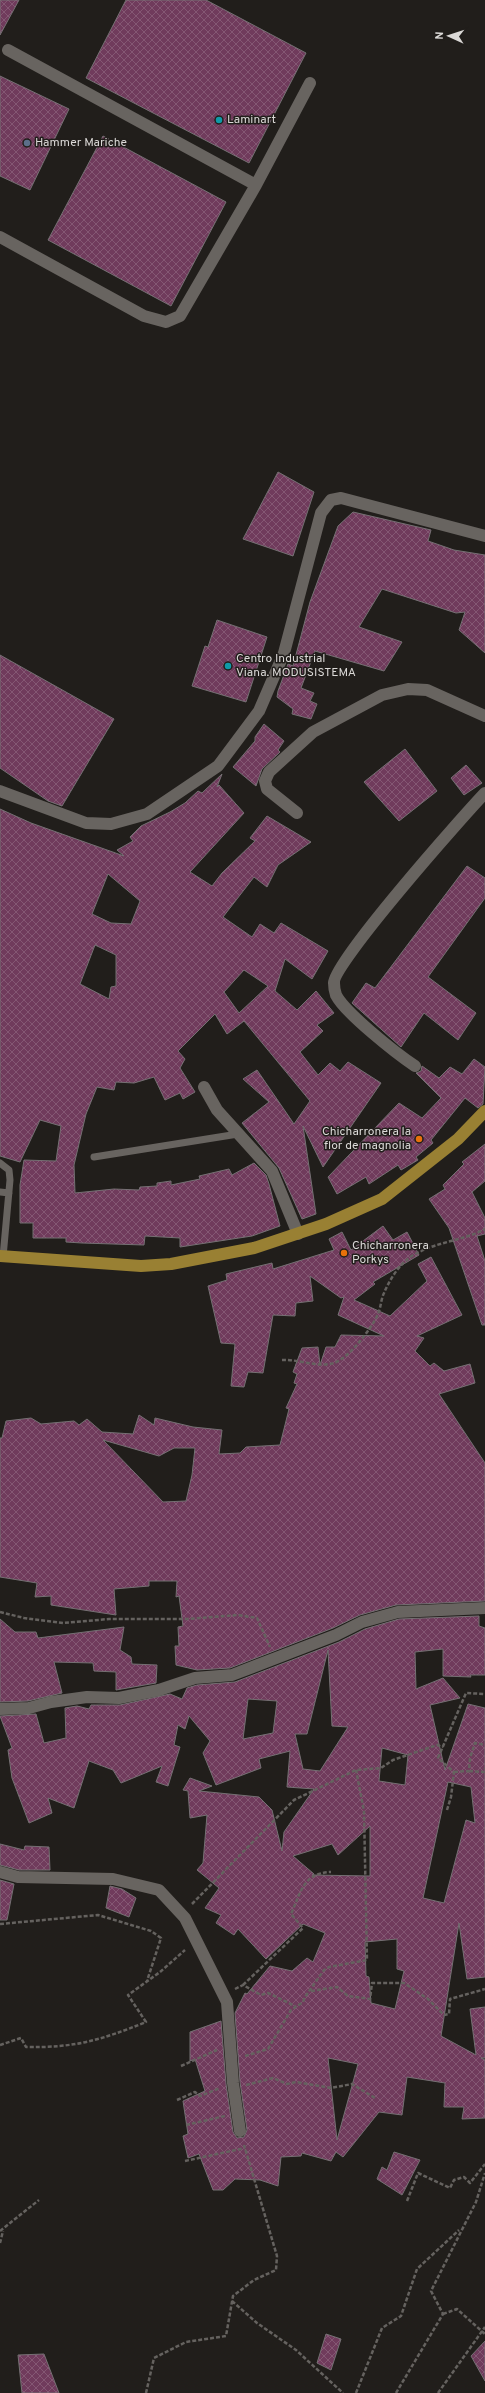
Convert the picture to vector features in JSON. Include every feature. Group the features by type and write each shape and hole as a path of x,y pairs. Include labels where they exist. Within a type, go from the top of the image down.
{"main road":[{"path":"1,1257 114,1265 171,1264 254,1248 298,1234 351,1214 382,1199 458,1139 485,1111"}],"street":[{"path":"8,50 256,185"},
{"path":"0,237 144,316 166,322 180,316 191,302 256,185 310,83"},
{"path":"0,791 86,823 111,824 148,814 218,766 259,712 284,653 321,514 331,500 341,498 485,536"},
{"path":"297,813 267,789 265,781 269,772 314,732 347,712 382,695 408,689 427,690 485,716"},
{"path":"415,1066 398,1055 348,1009 336,995 334,980 342,964 373,924 485,794"},
{"path":"204,1087 217,1110 272,1171 298,1234"},
{"path":"0,1709 29,1708 51,1702 87,1697 119,1698 159,1690 195,1678 232,1675 275,1660 336,1635 362,1622 398,1612 485,1608"},
{"path":"0,1872 18,1877 113,1878 159,1890 181,1914 224,1996 228,2008 233,2085 240,2131"}],"lane":[{"path":"94,1157 238,1134"},
{"path":"0,1163 9,1170 9,1193 1,1257"},
{"path":"0,1192 9,1193"}],"path":[{"path":"282,1360 291,1359 319,1364 335,1362 356,1345 363,1337 378,1313 383,1294 391,1280 408,1259 433,1246 485,1229"},
{"path":"0,1612 24,1618 63,1623 109,1619 188,1619 238,1615 252,1616 257,1618 267,1636 275,1660"},
{"path":"485,1694 466,1693 438,1758 454,1772 484,1772 485,1768"},
{"path":"469,1771 470,1758 475,1743 485,1744"},
{"path":"181,1914 294,1800 356,1770 381,1768 393,1760 437,1745 443,1747"},
{"path":"231,2060 268,2049 284,2020 295,2006 304,2002 305,1997 310,1992 324,1970 329,1967 367,1960 364,1811 356,1770"},
{"path":"447,1810 451,1797 454,1772"},
{"path":"224,1996 243,1985 303,1928 291,1914 308,1879 319,1872 331,1872"},
{"path":"0,1924 98,1915 151,1931 161,1938 147,1982"},
{"path":"0,2045 21,2038 26,2047 58,2048 102,2039 146,2022 128,1995 147,1982 193,1943 191,1931"},
{"path":"310,1992 337,1987 348,1996 370,1999 372,1982 404,1983 428,1999 444,2015 449,2014 450,1999 485,1989"},
{"path":"243,1985 261,1995 268,1993 295,2006"},
{"path":"181,2066 223,2048"},
{"path":"178,2100 195,2092 200,2096 233,2085 273,2078 287,2084 296,2082 331,2088 352,2084 375,2098"},
{"path":"186,2125 238,2113"},
{"path":"146,2393 154,2358 186,2342 226,2336 233,2296 254,2280 276,2270 277,2256 240,2131"},
{"path":"185,2161 245,2148"},
{"path":"407,2201 418,2173 450,2188 454,2180 464,2177 470,2184 485,2164"},
{"path":"443,2314 431,2291 476,2202 485,2173"},
{"path":"0,2243 2,2231 39,2200"},
{"path":"356,2393 382,2328 401,2316 417,2270 462,2228"},
{"path":"232,2301 257,2322 296,2350 343,2393"},
{"path":"396,2393 443,2314 457,2309 485,2334"},
{"path":"438,2393 485,2327"}],"building":[{"path":"0,0 19,0 0,35"},
{"name":"Laminart","path":"126,0 206,0 306,53 249,163 86,78"},
{"name":"Hammer Mariche","path":"0,76 69,109 30,190 0,176"},
{"path":"103,136 226,202 171,306 48,240"},
{"path":"278,472 314,492 293,556 243,539"},
{"path":"353,512 431,530 428,541 454,550 485,555 485,653 459,630 465,612 456,613 382,589 359,627 402,642 384,671 315,651 301,688 314,693 310,701 317,704 311,719 292,714 293,709 277,697 278,691 288,664 293,666 310,602 338,526"},
{"name":"Centro Industrial Viana. MODUSISTEMA","path":"217,620 267,637 246,702 192,686 205,646 208,647"},
{"path":"0,655 114,719 62,806 48,801 0,768"},
{"path":"264,724 284,741 278,750 280,752 262,769 256,786 233,767 255,741 255,737"},
{"path":"405,749 437,791 399,821 364,782"},
{"path":"466,765 482,783 464,795 451,778"},
{"path":"222,774 217,787 219,785 244,813 190,872 212,886 222,873 255,841 250,838 267,816 311,842 278,865 267,887 254,877 223,917 252,937 260,924 274,933 281,923 328,951 312,979 285,959 275,991 297,1010 316,991 334,1013 317,1025 323,1031 300,1052 318,1075 330,1063 340,1071 348,1062 381,1083 323,1167 303,1126 316,1214 302,1219 279,1168 242,1123 269,1102 243,1079 257,1070 294,1124 310,1101 244,1021 227,1034 215,1014 178,1051 185,1059 180,1068 195,1092 183,1099 180,1093 165,1100 154,1077 134,1083 116,1082 114,1090 97,1087 86,1114 74,1165 75,1193 114,1189 139,1190 140,1187 157,1186 157,1183 171,1181 171,1185 200,1179 199,1176 229,1169 232,1175 254,1163 266,1175 280,1226 252,1236 180,1247 180,1238 145,1236 144,1245 66,1242 66,1238 33,1238 33,1223 20,1223 20,1185 24,1160 56,1161 61,1126 40,1120 20,1162 0,1156 0,809 31,823 124,856 117,850 133,841 130,837 141,826 185,803 198,791 202,793","holes":["108,874 140,901 131,924 111,923 92,914","95,945 116,955 116,986 111,987 109,999 80,984","244,970 268,986 239,1013 224,992"]},
{"path":"467,866 485,878 485,898 428,977 476,1013 458,1040 424,1013 401,1047 352,1003 366,983 375,988"},
{"path":"474,1059 485,1067 483,1104 478,1108 465,1098 431,1140 433,1143 416,1157 418,1160 401,1170 398,1165 369,1184 366,1177 337,1194 328,1177 399,1103 422,1118 441,1098 416,1073 421,1071 422,1066 439,1078 450,1067 462,1074"},
{"path":"485,1144 485,1181 472,1192 485,1218 485,1234 477,1236 485,1261 485,1325 482,1325 449,1228 429,1199 445,1189 443,1185 464,1164 462,1162"},
{"path":"383,1226 393,1240 407,1232 419,1255 373,1282 375,1284 354,1300 390,1316 427,1281 418,1264 431,1257 462,1315 417,1336 424,1338 415,1351 430,1366 434,1363 444,1371 470,1364 475,1383 439,1394 485,1463 485,1601 396,1605 360,1615 333,1628 230,1668 197,1670 176,1665 175,1646 179,1646 178,1627 183,1626 179,1596 176,1597 177,1581 149,1581 149,1586 114,1589 116,1615 51,1605 51,1596 35,1597 37,1583 0,1577 0,1438 2,1438 6,1421 31,1418 41,1424 74,1421 79,1425 87,1419 102,1432 133,1434 139,1415 154,1425 155,1418 193,1427 222,1430 219,1454 240,1453 246,1447 280,1445 289,1409 286,1408 297,1384 294,1383 297,1374 293,1372 302,1348 318,1347 320,1365 326,1347 335,1347 341,1335 384,1336 338,1315 344,1297 341,1298 310,1276 313,1301 296,1303 295,1316 273,1315 263,1373 248,1372 244,1387 231,1386 235,1344 221,1343 208,1286 227,1280 226,1274 272,1263 273,1269 334,1250 329,1239 342,1232 351,1250","holes":["103,1440 159,1456 174,1448 195,1448 192,1475 186,1501 163,1502"]},
{"path":"479,1616 479,1626 485,1628 485,1675 470,1675 471,1677 443,1676 443,1649 415,1652 416,1689 443,1678 460,1698 430,1705 445,1770 468,1704 485,1708 485,1977 467,1979 459,1923 441,2036 476,2055 470,2009 485,2007 485,2058 481,2058 485,2060 485,2118 462,2119 464,2107 444,2107 445,2083 407,2077 402,2115 379,2112 343,2157 336,2152 331,2161 302,2153 301,2156 281,2157 278,2186 260,2180 235,2179 223,2190 213,2190 199,2154 188,2158 183,2136 188,2134 183,2101 205,2091 195,2059 190,2061 190,2032 221,2021 226,2084 233,2132 237,2138 244,2137 247,2130 240,2082 235,2013 245,1993 247,1994 270,1966 292,1971 307,1958 313,1962 325,1933 303,1924 266,1959 238,1929 234,1935 216,1923 221,1915 205,1908 219,1888 197,1870 203,1863 207,1815 190,1818 188,1791 183,1790 190,1778 212,1786 199,1791 259,1797 272,1810 282,1851 284,1832 314,1789 287,1787 290,1751 259,1759 261,1768 216,1785 203,1753 210,1741 189,1716 185,1729 178,1725 174,1745 180,1747 168,1786 156,1782 162,1766 121,1783 113,1770 89,1761 74,1808 48,1798 52,1813 29,1823 12,1778 8,1750 12,1748 0,1716 36,1714 44,1743 66,1738 65,1708 77,1706 89,1709 91,1705 120,1705 170,1694 182,1699 187,1688 197,1685 235,1682 339,1642 365,1629 399,1619","holes":["328,1650 332,1726 348,1727 320,1771 303,1769 295,1734 307,1734","248,1699 277,1701 273,1733 243,1739","382,1748 408,1755 405,1785 379,1781","448,1782 471,1787 475,1823 466,1820 444,1903 423,1898","370,1826 370,1876 312,1875 314,1874 293,1856 332,1844 338,1855","397,1939 397,1969 404,1971 395,2009 371,2003 369,1977 366,1976 365,1942","328,2058 358,2064 337,2140"]},
{"path":"0,1619 15,1632 36,1632 38,1638 124,1627 120,1650 131,1657 132,1664 157,1665 156,1683 116,1690 116,1672 94,1671 93,1663 54,1662 62,1693 28,1701 0,1702"},
{"path":"0,1844 24,1850 25,1846 49,1847 50,1870 19,1870 0,1865"},
{"path":"0,1880 14,1884 7,1920 0,1920"},
{"path":"110,1886 122,1889 136,1898 129,1917 106,1908"},
{"path":"394,2152 420,2160 402,2195 377,2179 382,2167 387,2170"},
{"path":"326,2334 341,2339 331,2370 317,2363"},
{"path":"485,2341 485,2381 471,2356"},
{"path":"44,2354 59,2393 22,2393 18,2355"}],"place":[{"name":"Laminart","path":"219,120"},
{"name":"Hammer Mariche","path":"27,143"},
{"name":"Centro Industrial Viana. MODUSISTEMA","path":"228,666"},
{"name":"Chicharronera la flor de magnolia","path":"419,1139"},
{"name":"Chicharronera Porkys","path":"344,1253"}]}
